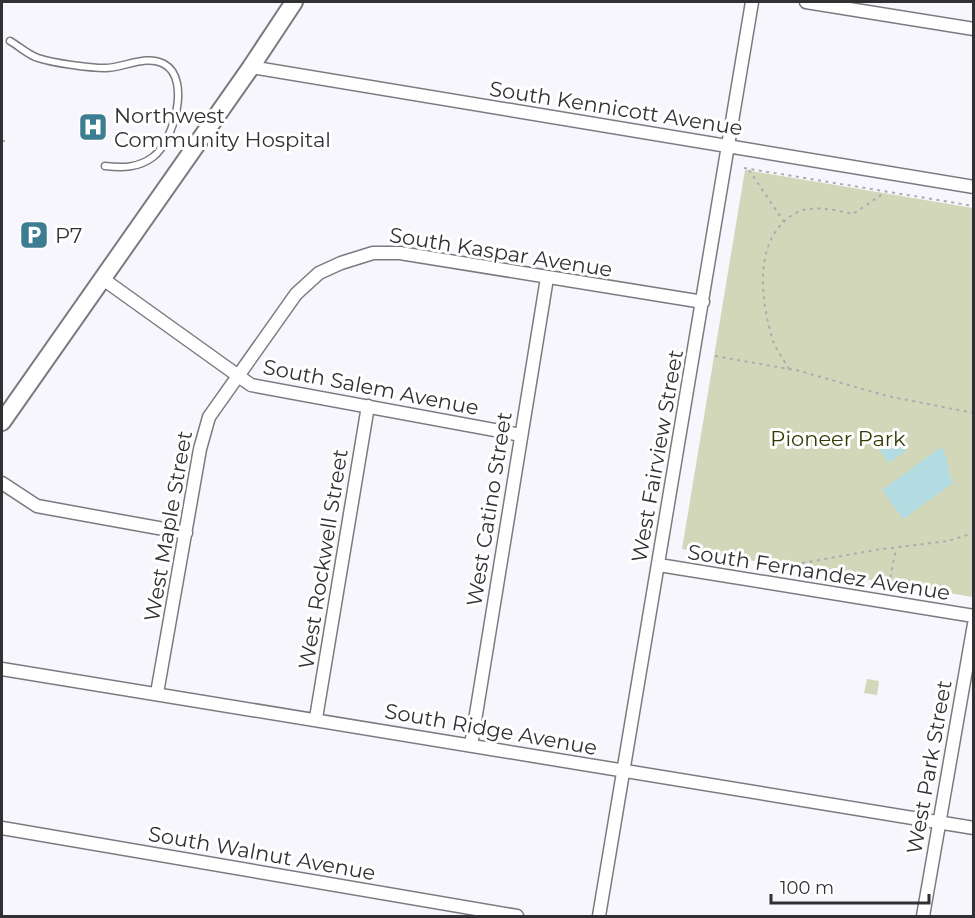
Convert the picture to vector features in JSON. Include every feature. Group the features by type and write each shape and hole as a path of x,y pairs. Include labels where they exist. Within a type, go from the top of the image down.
{"main road":[{"path":"2,422 294,2"}],"street":[{"name":"West Fairview Street","path":"599,916 752,2"},
{"path":"806,2 974,29"},
{"name":"South Kennicott Avenue","path":"251,67 974,187"},
{"name":"South Kaspar Avenue","path":"238,375 296,294 319,273 373,253 400,253 703,302"},
{"name":"West Catino Street","path":"471,745 547,278"},
{"name":"South Salem Avenue","path":"103,279 261,389 368,406 521,435"},
{"name":"West Maple Street","path":"157,693 205,427 209,417 238,375"},
{"name":"West Rockwell Street","path":"316,718 368,406"},
{"path":"2,483 37,506 186,532"},
{"name":"South Fernandez Avenue","path":"658,565 974,616"},
{"name":"West Park Street","path":"923,916 974,624"},
{"name":"South Ridge Avenue","path":"2,670 316,718 974,828"},
{"name":"South Walnut Avenue","path":"2,828 517,916"}],"lane":[{"path":"10,41 37,58 106,68 138,61 163,64 175,76 178,91 176,107 166,144 153,157 138,165 105,166"}],"path":[{"path":"744,168 974,206"},
{"path":"749,168 784,222"},
{"path":"789,369 774,343 766,308 764,272 767,247 784,222 795,213 817,209 853,214 887,191"},
{"path":"715,356 789,369 887,396 974,413"},
{"path":"780,567 948,541 974,532"},
{"path":"889,585 896,548"}],"green space":[{"name":"Pioneer Park","path":"745,170 973,208 973,597 682,549"},
{"path":"867,679 879,681 877,695 864,693"}],"water":[{"path":"895,435 906,451 889,463 878,448"},
{"path":"941,447 946,456 953,483 903,519 882,490"}],"place":[{"name":"Northwest Community Hospital","path":"93,127"},
{"name":"P7","path":"34,235"}]}
